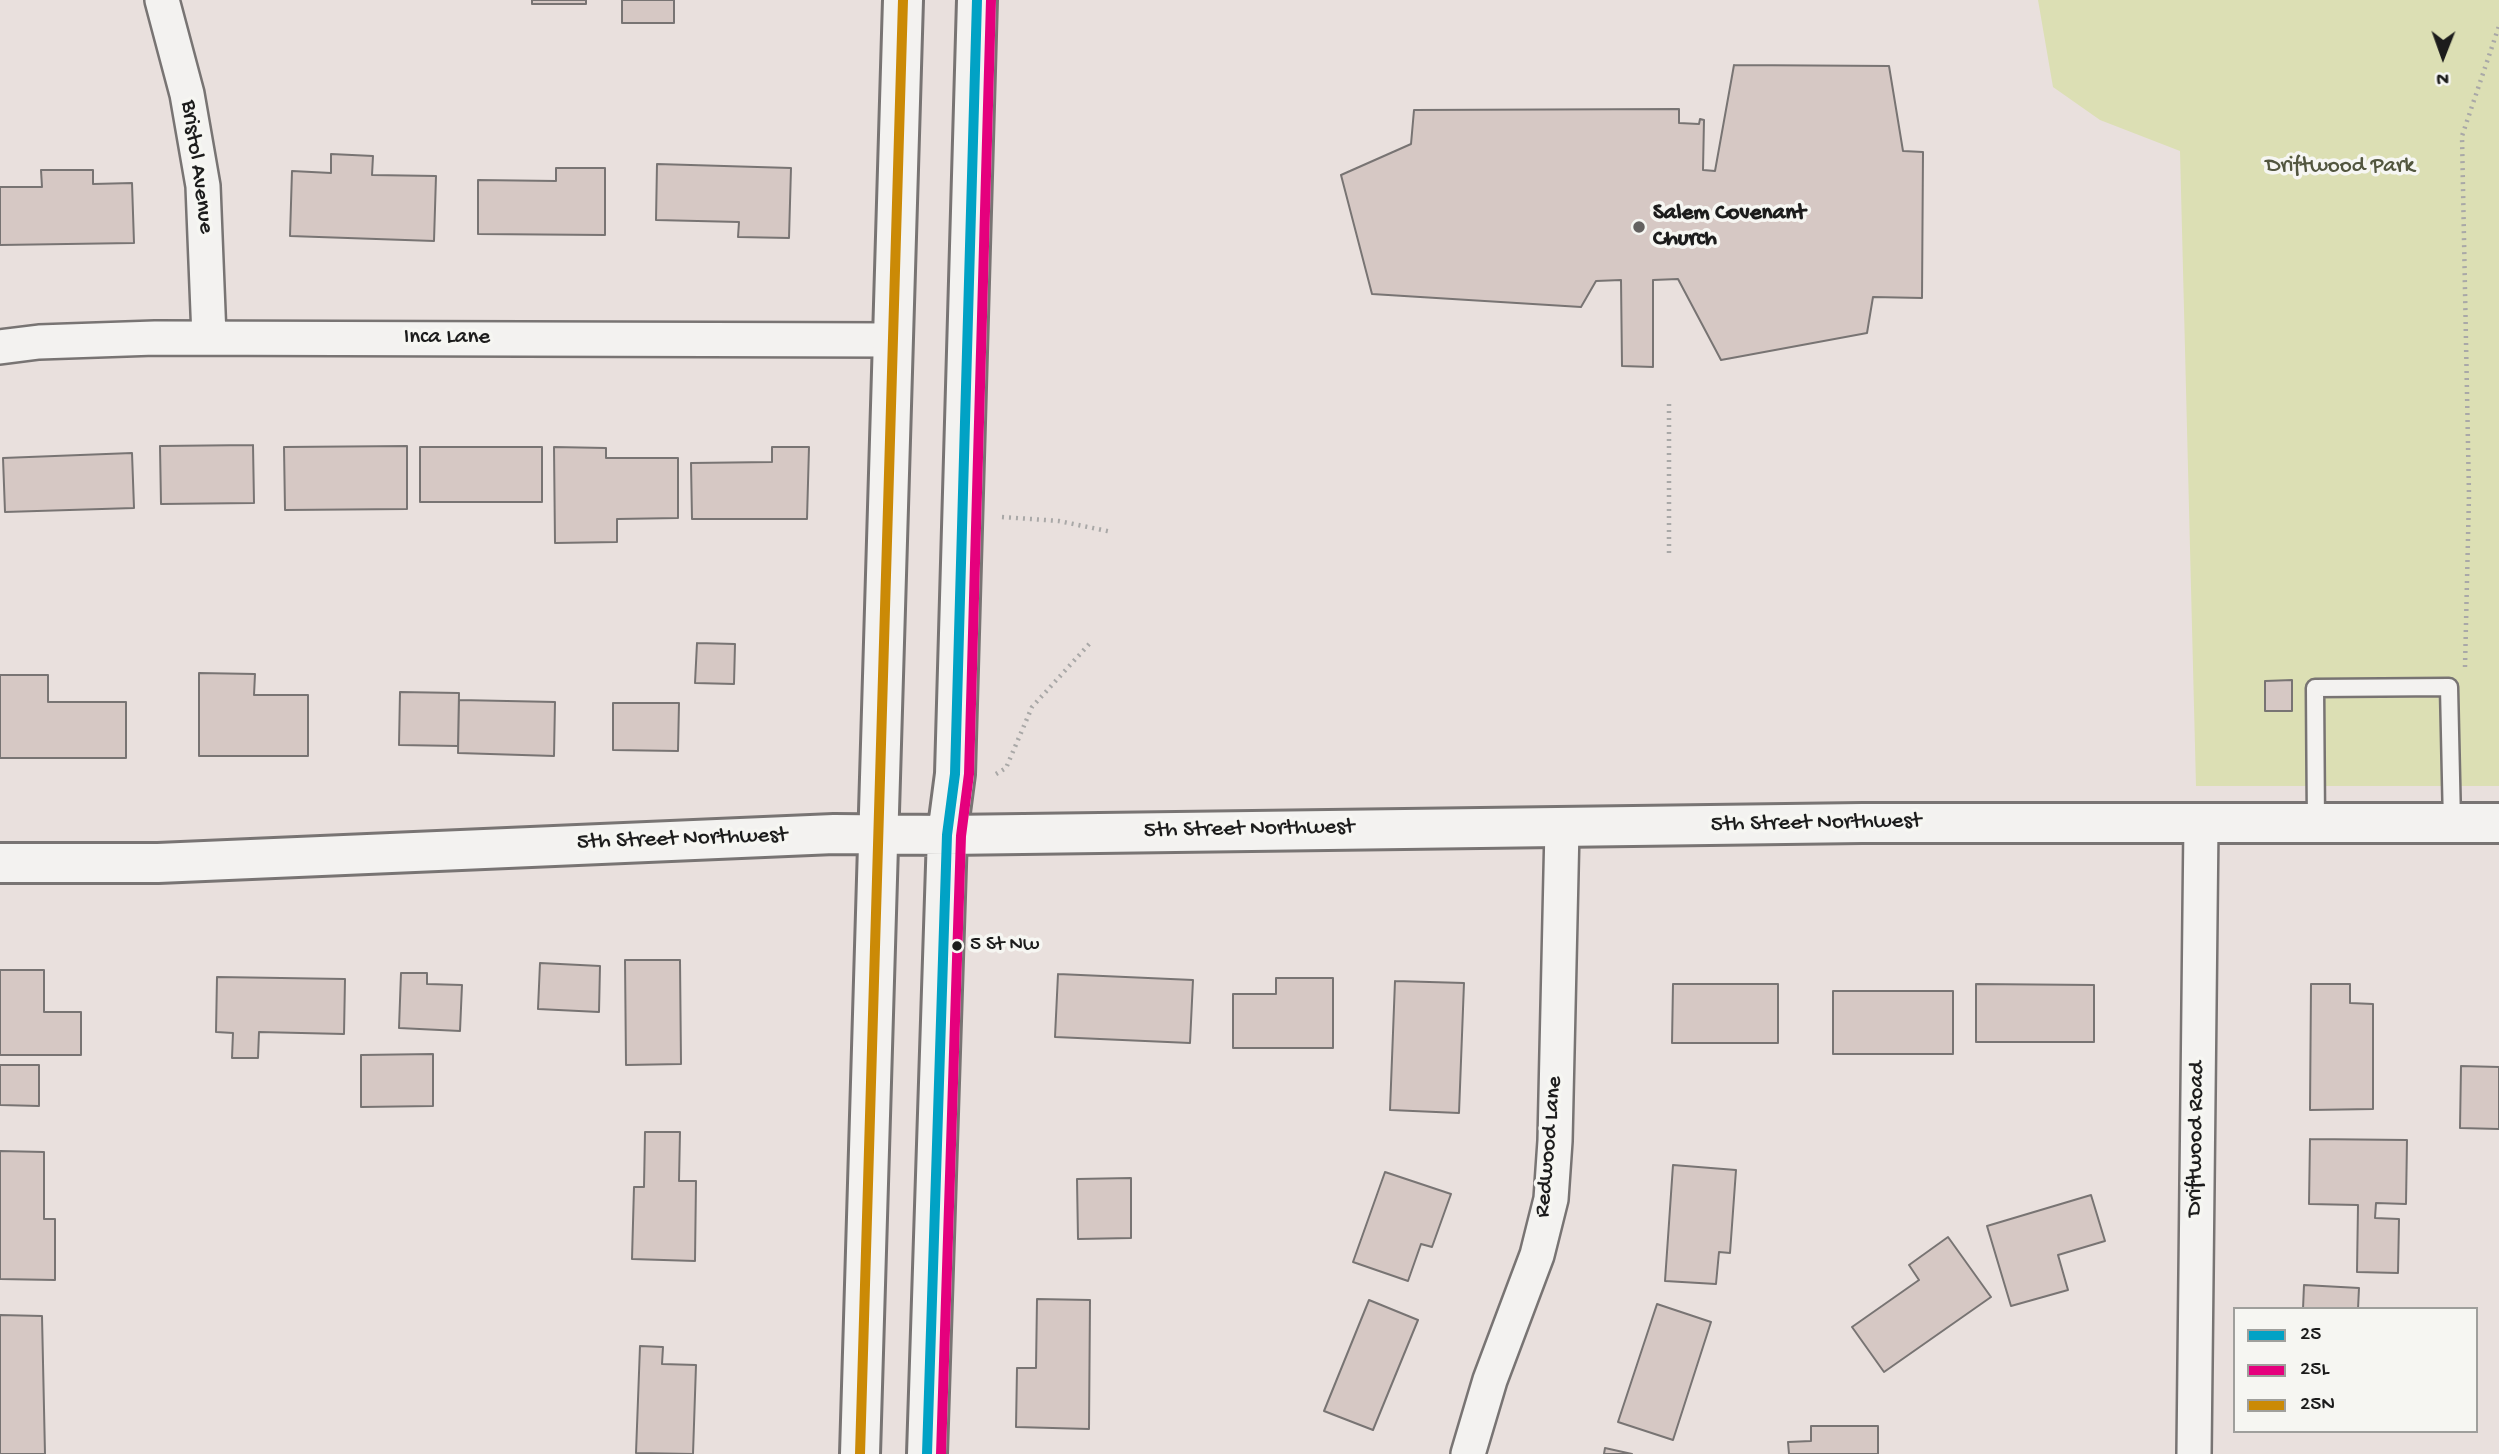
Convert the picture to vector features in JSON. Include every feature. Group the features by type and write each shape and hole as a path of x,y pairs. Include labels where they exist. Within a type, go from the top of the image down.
{"main road":[{"path":"860,1454 903,0"},
{"path":"928,1454 947,835 956,774 977,0"},
{"name":"5th Street Northwest","path":"0,863 158,863 820,835 1861,823 2499,823"}],"street":[{"name":"Bristol Avenue","path":"162,0 187,94 203,186 209,337"},
{"name":"Inca Lane","path":"0,347 39,342 209,337 894,340"},
{"name":"Driftwood Road","path":"2194,1454 2201,824"},
{"name":"Redwood Lane","path":"1468,1454 1490,1380 1537,1255 1550,1199 1555,1141 1562,828"}],"lane":[{"path":"2316,824 2315,688 2449,687 2452,823"}],"path":[{"path":"2449,687 2465,677 2466,636 2469,495 2462,136 2499,26"},
{"path":"1669,401 1669,553"},
{"path":"963,515 1059,521 1112,532"},
{"path":"996,774 1006,768 1032,707 1091,642"}],"green space":[{"name":"Driftwood Park","path":"2038,0 2499,0 2499,786 2196,786 2180,151 2100,120 2053,87"}],"building":[{"path":"532,0 586,0 586,4 532,4"},
{"path":"622,0 674,0 674,23 622,23"},
{"name":"Salem Covenant Church","path":"1734,65 1889,66 1903,151 1923,152 1922,298 1873,297 1867,333 1721,360 1678,279 1653,280 1653,367 1622,366 1621,280 1596,281 1581,307 1372,294 1341,175 1411,144 1414,110 1679,109 1679,123 1699,124 1700,119 1704,120 1703,170 1715,171"},
{"path":"331,154 373,156 372,175 436,176 434,241 290,236 292,171 331,173"},
{"path":"657,164 791,168 789,238 738,237 739,222 656,220"},
{"path":"556,168 605,168 605,235 478,234 478,180 556,181"},
{"path":"41,170 93,170 93,184 132,183 134,243 0,245 0,187 42,187"},
{"path":"253,445 254,503 161,504 160,446"},
{"path":"407,446 407,509 285,510 284,447"},
{"path":"420,447 542,447 542,502 420,502"},
{"path":"554,447 606,448 606,458 678,458 678,518 617,519 617,542 555,543"},
{"path":"772,447 809,447 807,519 692,519 691,463 772,462"},
{"path":"132,453 134,508 5,512 3,458"},
{"path":"697,643 735,644 734,684 695,683"},
{"path":"199,673 255,674 254,695 308,695 308,756 199,756"},
{"path":"0,675 48,675 48,702 126,702 126,758 0,758"},
{"path":"2292,680 2292,711 2265,711 2265,681"},
{"path":"400,692 459,693 458,746 399,745"},
{"path":"459,700 555,702 554,756 458,753"},
{"path":"613,703 679,703 678,751 613,750"},
{"path":"625,960 680,960 681,1064 626,1065"},
{"path":"540,963 600,966 599,1012 538,1009"},
{"path":"0,970 44,970 44,1012 81,1012 81,1055 0,1055"},
{"path":"401,973 427,973 427,984 462,985 460,1031 399,1028"},
{"path":"1058,974 1193,980 1190,1043 1055,1037"},
{"path":"217,977 345,979 344,1034 259,1032 258,1058 232,1058 233,1033 216,1032"},
{"path":"1276,978 1333,978 1333,1048 1233,1048 1233,994 1276,994"},
{"path":"1395,981 1464,983 1459,1113 1390,1110"},
{"path":"1673,984 1778,984 1778,1043 1672,1043"},
{"path":"1976,984 2094,985 2094,1042 1976,1042"},
{"path":"2311,984 2350,984 2350,1003 2373,1004 2373,1109 2310,1110"},
{"path":"1833,991 1953,991 1953,1054 1833,1054"},
{"path":"433,1054 433,1106 361,1107 361,1055"},
{"path":"0,1065 39,1065 39,1106 0,1105"},
{"path":"2461,1066 2499,1067 2499,1129 2460,1128"},
{"path":"645,1132 680,1132 679,1181 696,1181 695,1261 632,1259 634,1187 644,1187"},
{"path":"2310,1139 2407,1140 2406,1204 2376,1203 2375,1218 2399,1219 2398,1273 2357,1272 2358,1205 2309,1204"},
{"path":"0,1151 44,1152 44,1219 55,1219 55,1280 0,1279"},
{"path":"1673,1165 1736,1170 1730,1253 1719,1252 1716,1284 1665,1281"},
{"path":"1385,1172 1451,1194 1432,1247 1421,1244 1408,1281 1353,1262"},
{"path":"1131,1178 1131,1238 1078,1239 1077,1179"},
{"path":"2091,1195 2105,1241 2058,1255 2068,1290 2011,1306 1987,1226"},
{"path":"1948,1237 1991,1297 1884,1372 1852,1327 1919,1280 1909,1265"},
{"path":"2304,1285 2359,1288 2358,1307 2303,1307"},
{"path":"1037,1299 1090,1300 1089,1429 1016,1427 1017,1368 1036,1368"},
{"path":"1369,1300 1418,1320 1373,1430 1324,1411"},
{"path":"1657,1304 1711,1322 1673,1440 1618,1422"},
{"path":"0,1315 42,1316 45,1454 0,1454"},
{"path":"640,1346 663,1347 662,1364 696,1365 693,1454 636,1453"},
{"path":"1811,1426 1878,1426 1878,1454 1789,1454 1788,1442 1811,1441"},
{"path":"1605,1448 1632,1454 1604,1454"}],"transit line":[{"name":"25N","path":"860,1454 903,0"},
{"name":"25","path":"927,1454 947,835 955,774 977,0"},
{"name":"25L","path":"941,1454 961,836 969,774 991,0"}],"place":[{"name":"Salem Covenant Church","path":"1639,227"},
{"name":"5 St Nw","path":"957,946"}]}
